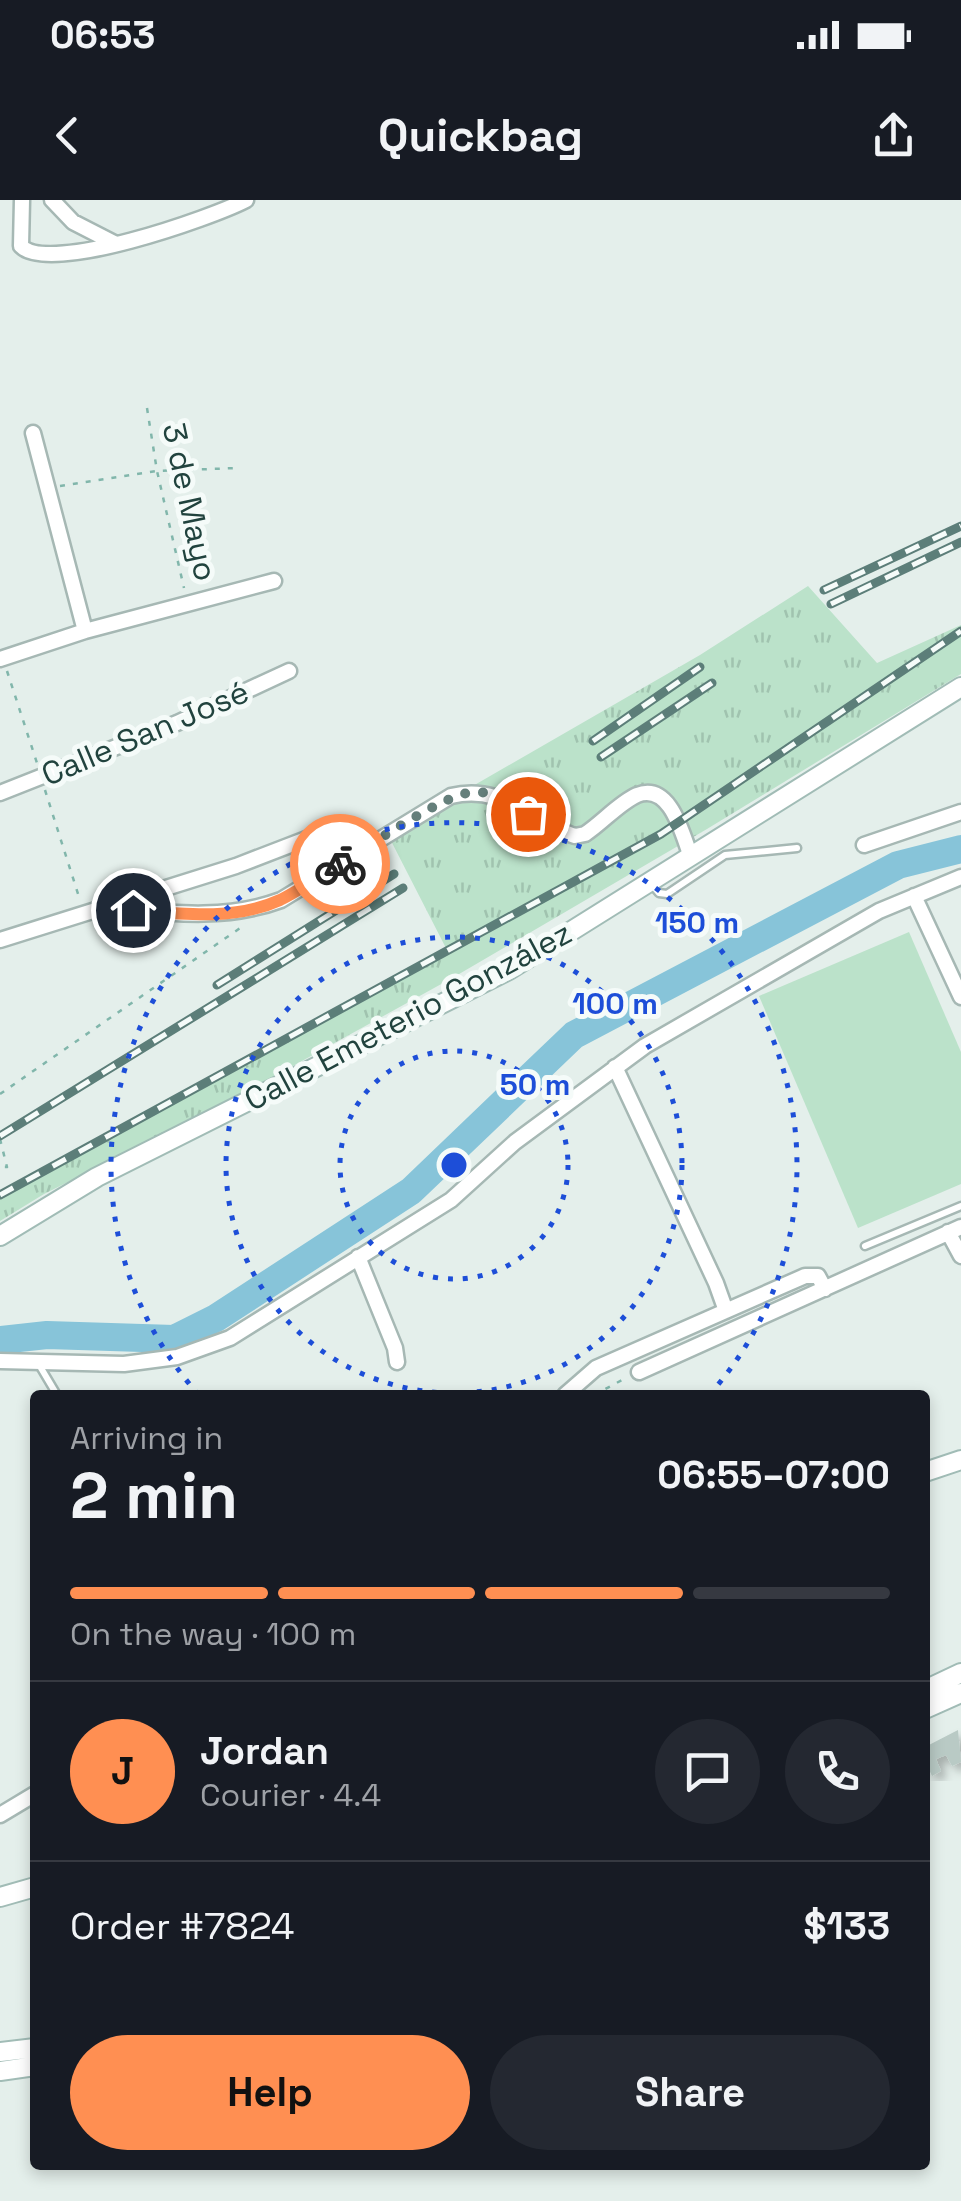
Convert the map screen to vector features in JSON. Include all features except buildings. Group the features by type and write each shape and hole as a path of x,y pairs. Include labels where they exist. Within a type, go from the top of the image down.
{"street":[{"path":"22,200 21,246 28,254 58,256 160,233 220,214 246,200"},
{"path":"52,200 73,222 114,243"},
{"path":"33,433 84,630"},
{"path":"0,659 84,630 274,581"},
{"name":"Calle San José","path":"0,794 177,724 290,670"},
{"name":"Calle Emeterio González","path":"0,1236 97,1177 510,970 961,687"},
{"path":"99,907 200,916 244,911 281,900 451,796 476,791 574,836 585,834 638,795 652,794 666,800 690,854"},
{"path":"864,845 961,812"},
{"path":"0,940 236,866 320,834"},
{"path":"0,1361 124,1364 178,1358 230,1338 451,1200 515,1142 644,1046 852,926 961,877"},
{"path":"914,896 961,997"},
{"path":"616,1067 726,1311"},
{"path":"639,1372 955,1230 961,1256"},
{"path":"358,1258 396,1348 397,1362"},
{"path":"571,1390 596,1368 805,1276 818,1276 824,1289"},
{"path":"930,1470 961,1460"},
{"path":"930,1688 961,1673"},
{"path":"930,1708 961,1693"},
{"path":"0,1815 30,1797"},
{"path":"0,1897 30,1888"},
{"path":"0,2052 30,2049"},
{"path":"0,2071 30,2067"}],"lane":[{"path":"650,880 659,894 667,894 724,855 797,848"},
{"path":"865,1246 961,1206"},
{"path":"38,1362 54,1390"}],"path":[{"name":"3 de Mayo","path":"148,408 157,471 188,604"},
{"path":"48,488 157,471 238,468"},
{"path":"0,1094 248,922"},
{"path":"0,1139 7,1167 0,1167"},
{"path":"604,1390 639,1372"}],"green space":[{"path":"808,586 877,663 961,625 961,674 454,977 226,1103 44,1194 0,1221 0,1192 449,954 388,835 700,655"},
{"path":"909,932 961,1052 961,1184 858,1228 759,996"}],"waterway":[{"path":"0,1340 47,1335 174,1339 216,1318 411,1191 574,1035 898,865 961,849"}],"railway":[{"path":"824,590 961,526"},
{"path":"831,604 961,542"},
{"path":"0,1195 661,834 961,631"},
{"path":"593,741 700,667"},
{"path":"601,757 712,683"},
{"path":"217,985 394,874"},
{"path":"0,1136 403,888"}],"way so far":[{"path":"340,864 451,796 476,791 528,814"}],"route":[{"path":"133,910 200,916 260,908 281,900 340,864"}]}
